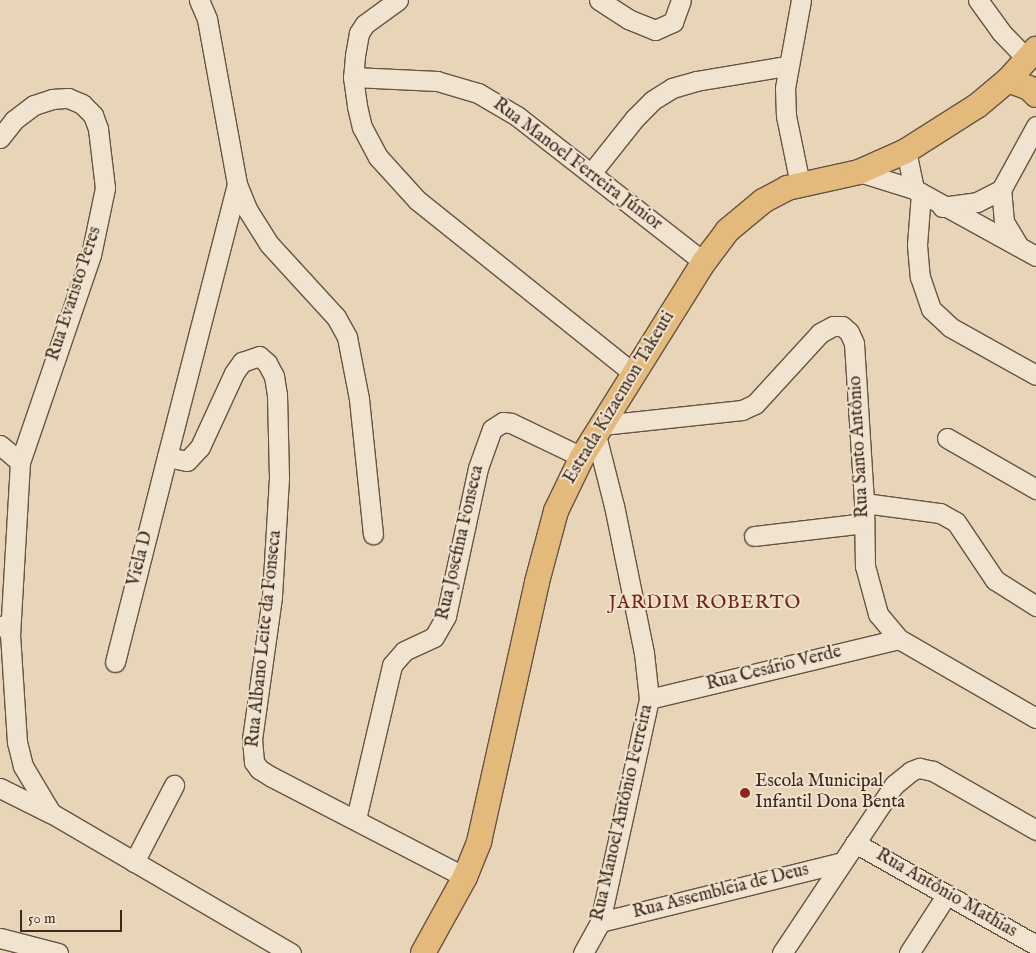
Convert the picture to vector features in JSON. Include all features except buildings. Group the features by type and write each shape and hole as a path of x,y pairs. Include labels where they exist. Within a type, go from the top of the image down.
{"main road":[{"name":"Estrada Kizaemon Takeuti","path":"423,953 465,877 480,842 548,539 556,511 582,456 626,382 704,262 727,231 763,201 800,184 859,172 906,151 977,106 1008,80 1031,54"},
{"path":"1008,80 1029,88 1036,95"}],"street":[{"path":"199,0 207,19 237,184 269,244 336,317 347,337 359,399 373,534"},
{"path":"398,0 379,11 359,33 353,77 362,127 396,181 626,382 642,422"},
{"path":"598,0 628,18 655,30 673,22 681,0"},
{"path":"800,184 786,116 787,66 802,0"},
{"path":"978,0 1001,32 1031,54"},
{"path":"592,172 635,118 653,100 672,88 696,80 787,66"},
{"name":"Rua Manoel Ferreira Júnior","path":"353,77 437,81 478,93 517,116 592,172 704,262"},
{"name":"Rua Evaristo Peres","path":"0,138 14,120 34,105 52,99 68,98 82,104 92,115 103,156 105,188 91,255 20,462 10,634 17,742 23,766 51,813"},
{"path":"1019,246 1004,222 1001,190 1036,126"},
{"path":"906,151 918,191 917,245 920,277 931,309 950,326 1036,375"},
{"path":"859,172 918,191 942,207 1036,256"},
{"path":"167,457 237,184"},
{"path":"942,207 977,202 1001,190"},
{"name":"Rua Santo Antônio","path":"599,430 642,422 742,410 756,404 820,333 833,326 842,326 849,332 854,343 864,503 865,566 870,593 882,621 899,639 1036,718"},
{"name":"Rua Albano Leite da Fonseca","path":"167,457 177,461 187,460 200,447 234,373 242,362 259,356 267,363 274,376 277,395 279,478 272,597 251,750 259,770 465,877"},
{"name":"Rua Josefina Fonseca","path":"356,819 392,665 404,651 434,636 446,616 478,468 492,429 503,422 511,424 582,456"},
{"name":"Rua Manoel Antônio Ferreira","path":"584,953 600,922 649,699 644,654 599,430"},
{"path":"948,438 1036,489"},
{"path":"0,445 20,462"},
{"name":"Viela D","path":"115,662 167,457"},
{"path":"864,503 940,514 956,522 995,580 1036,606"},
{"path":"754,536 864,523"},
{"path":"0,617 10,634"},
{"name":"Rua Cesário Verde","path":"649,699 899,639"},
{"path":"782,953 894,785 919,768 933,771 1036,830"},
{"path":"134,862 174,785"},
{"path":"0,788 51,813 292,953"},
{"name":"Rua Antônio Mathias","path":"855,843 947,894 1033,948"},
{"name":"Rua Assembleia de Deus","path":"600,922 842,862"},
{"path":"909,953 947,894"},
{"path":"0,938 58,953"}],"place":[{"name":"Escola Municipal Infantil Dona Benta","path":"745,793"}],"district":[{"name":"JARDIM ROBERTO","path":"705,604"}]}
